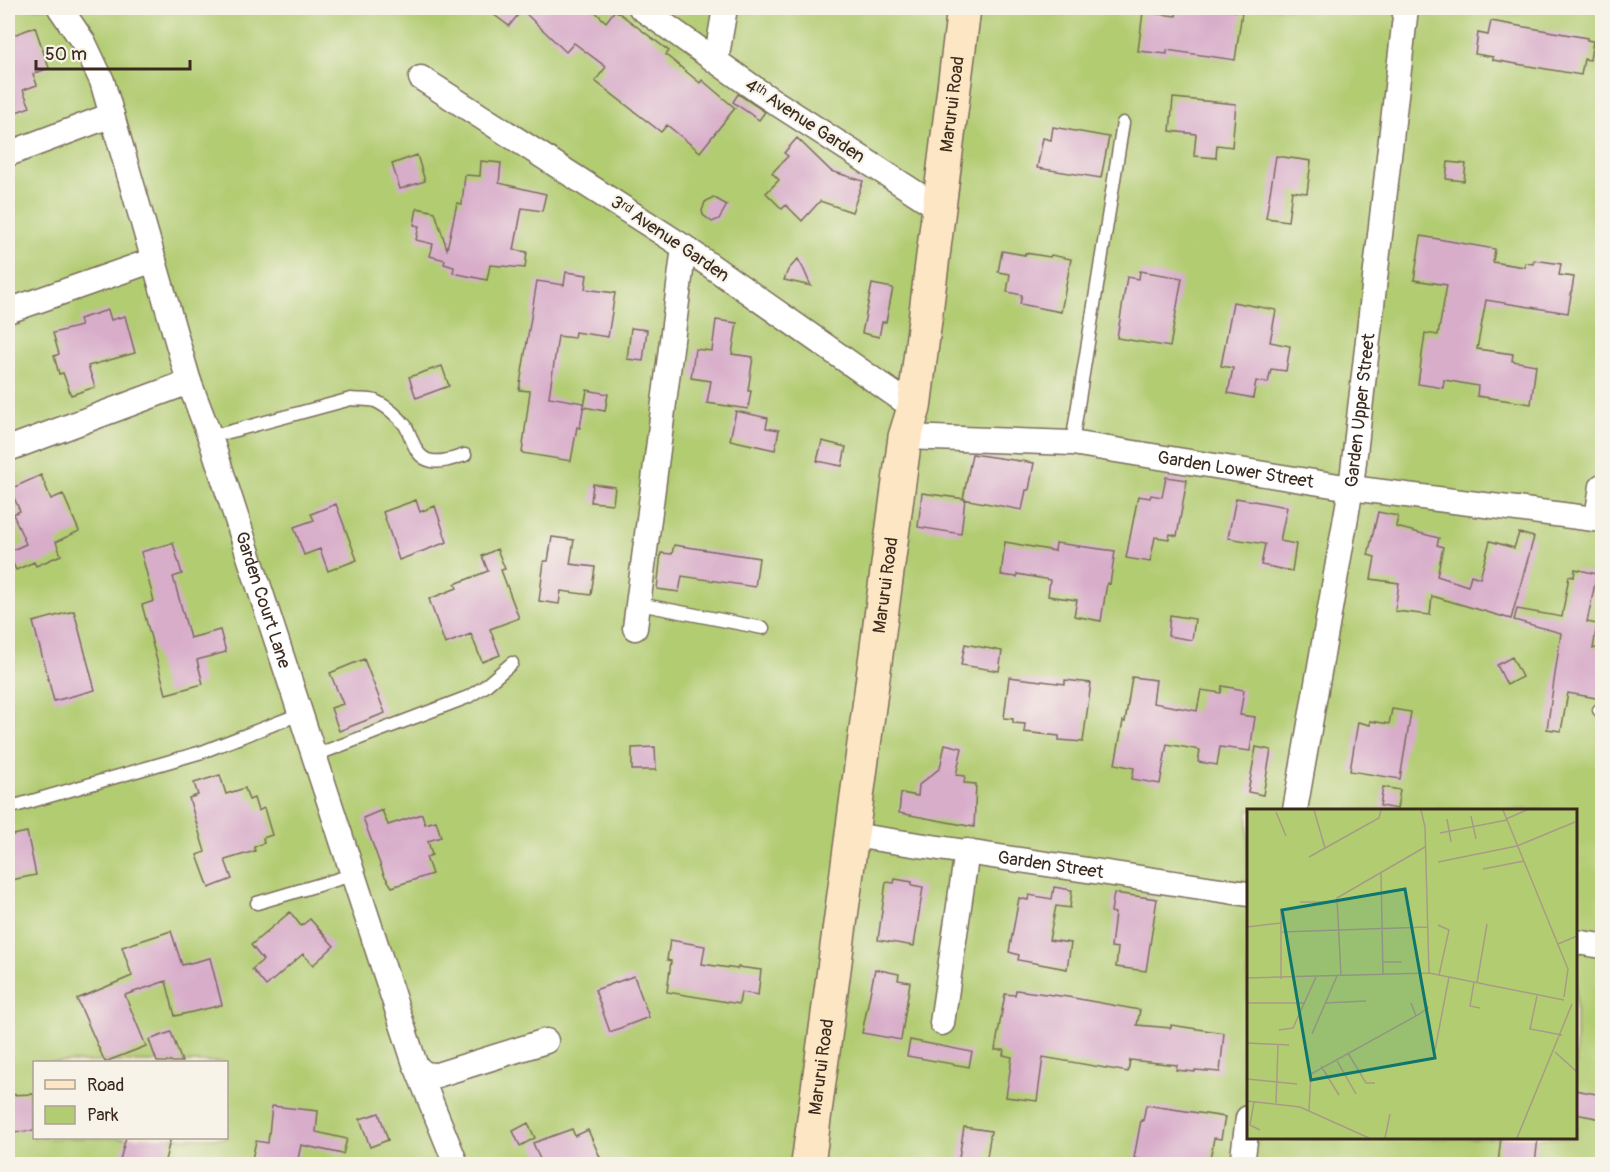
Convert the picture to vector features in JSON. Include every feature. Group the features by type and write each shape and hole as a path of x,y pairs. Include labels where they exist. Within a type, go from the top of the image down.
{"street":[{"name":"Garden Court Lane","path":"60,8 84,43 102,81 189,382 210,437 417,1068 456,1164"},
{"name":"4ᵗʰ Avenue Garden","path":"641,8 760,93 939,208"},
{"path":"716,61 725,8"},
{"name":"Marurui Road","path":"808,1164 939,208 964,8"},
{"name":"Garden Upper Street","path":"1295,809 1350,488 1406,8"},
{"name":"3ʳᵈ Avenue Garden","path":"421,78 684,247 910,422"},
{"path":"8,154 112,115"},
{"path":"637,616 684,247"},
{"path":"8,311 154,260"},
{"path":"8,449 189,382"},
{"name":"Garden Lower Street","path":"910,422 1072,443 1350,488 1600,519"},
{"path":"1600,519 1602,486"},
{"name":"Garden Street","path":"852,835 1247,894"},
{"path":"942,1023 967,851"},
{"path":"1577,942 1602,946"},
{"path":"417,1068 428,1075 436,1075 546,1041"},
{"path":"1242,1164 1247,1126"}],"lane":[{"path":"1072,443 1123,123"},
{"path":"210,437 351,399 374,401 391,411 405,425 415,447 423,457 431,461 465,455"},
{"path":"637,616 763,628"},
{"path":"313,756 468,697 484,687 512,663"},
{"path":"8,808 202,752 300,714"},
{"path":"257,903 352,875"}],"green space":[{"path":"8,8 1602,8 1602,1164 8,1164"}],"building":[{"path":"485,8 591,8 606,22 615,10 669,51 666,55 700,83 702,80 735,108 700,152 667,125 661,132 595,81 606,67 574,43 566,52 522,10 509,26"},
{"path":"1178,8 1213,8 1242,12 1235,60 1167,50 1167,54 1138,51 1143,12 1176,16"},
{"path":"1491,21 1587,38 1593,41 1590,60 1584,59 1581,75 1493,60 1493,57 1475,54 1478,33 1488,35"},
{"path":"35,27 49,68 33,74 37,85 23,90 30,107 8,115 8,37"},
{"path":"738,94 765,112 759,120 733,102"},
{"path":"1173,98 1236,104 1232,147 1217,145 1216,158 1194,156 1196,134 1170,131"},
{"path":"1053,127 1109,137 1101,178 1037,168 1043,138 1051,140"},
{"path":"797,138 831,171 863,181 852,212 820,201 802,221 786,205 782,209 766,193 779,180 772,173 788,156 784,153"},
{"path":"417,155 425,181 400,189 392,164"},
{"path":"1276,156 1311,161 1307,193 1292,191 1288,221 1266,218"},
{"path":"481,161 501,163 499,183 546,194 542,211 522,208 514,250 527,252 525,268 490,265 487,280 453,273 454,267 444,264 445,260 430,256 433,244 416,240 419,226 414,225 417,208 435,212 447,249 457,203 462,204 465,175 480,176"},
{"path":"1448,162 1466,164 1464,181 1446,179"},
{"path":"713,197 727,205 719,219 712,222 703,215 702,211 705,202"},
{"path":"1421,236 1495,249 1493,262 1525,267 1525,263 1533,264 1534,260 1561,264 1559,275 1574,277 1568,313 1486,300 1477,349 1513,354 1512,361 1536,365 1531,404 1477,396 1478,386 1444,380 1443,388 1418,384 1425,333 1438,335 1447,285 1414,280"},
{"path":"1002,251 1071,259 1061,312 1020,304 1022,295 1007,292 1010,274 998,272"},
{"path":"798,259 811,286 784,280 788,270"},
{"path":"1140,271 1182,278 1170,347 1117,338 1127,277 1139,279"},
{"path":"566,272 587,275 585,289 615,293 608,337 575,332 574,338 558,336 549,397 584,403 571,461 522,453 530,391 519,390 537,281 564,285"},
{"path":"872,284 893,288 886,322 882,322 879,337 862,333"},
{"path":"1233,302 1276,310 1270,342 1290,346 1286,371 1271,369 1268,383 1256,381 1253,398 1228,393 1233,368 1221,366"},
{"path":"108,310 111,320 125,316 135,353 88,366 95,387 71,395 63,373 59,374 54,356 59,354 53,333 81,326 79,319"},
{"path":"716,320 737,323 732,354 753,357 748,409 707,403 711,381 691,378 695,349 712,351"},
{"path":"631,328 647,330 643,361 627,359"},
{"path":"442,366 449,386 416,398 409,377"},
{"path":"587,390 608,394 605,411 584,407"},
{"path":"736,411 768,418 766,428 779,430 775,450 730,440"},
{"path":"822,441 846,447 842,466 817,461"},
{"path":"972,454 1034,463 1029,490 1026,490 1022,510 963,499"},
{"path":"41,475 51,499 63,494 79,531 56,542 61,555 36,566 34,562 16,570 8,552 26,544 13,514 20,511 10,489"},
{"path":"1166,477 1187,480 1177,536 1170,534 1169,539 1155,537 1150,562 1126,558 1138,496 1162,497"},
{"path":"593,484 615,487 613,504 591,502"},
{"path":"922,493 965,499 961,534 918,527"},
{"path":"1236,498 1287,507 1280,541 1296,544 1292,571 1261,565 1265,544 1228,538"},
{"path":"416,500 420,512 435,506 447,542 399,560 383,512"},
{"path":"336,504 357,560 328,571 320,549 304,555 294,527 314,520 311,514"},
{"path":"1378,512 1398,516 1396,527 1439,538 1437,545 1443,547 1437,576 1468,586 1471,575 1480,578 1490,541 1514,548 1519,533 1534,537 1511,619 1432,596 1430,615 1395,611 1399,583 1371,579 1375,557 1368,555"},
{"path":"552,537 574,540 570,564 595,567 591,595 561,591 559,604 539,601 544,561 548,561"},
{"path":"1005,542 1055,551 1056,543 1115,551 1101,621 1074,616 1077,600 1048,596 1050,580 1017,574 1017,577 1001,575"},
{"path":"173,543 182,574 173,577 190,638 220,630 226,652 197,660 203,684 166,694 142,605 154,601 141,552"},
{"path":"674,545 759,558 755,587 682,576 679,592 657,589 661,553 672,554"},
{"path":"497,549 505,569 501,570 519,618 490,629 500,655 482,662 471,634 445,644 429,599 457,588 455,584 488,571 482,556"},
{"path":"1575,569 1597,574 1587,622 1597,624 1593,649 1602,646 1602,699 1568,693 1561,731 1547,729 1561,633 1514,620 1517,609 1562,617 1569,576 1574,577"},
{"path":"74,611 95,690 54,701 33,622"},
{"path":"1170,615 1195,619 1192,640 1168,636"},
{"path":"965,644 1002,651 999,671 961,665"},
{"path":"1512,657 1522,677 1507,685 1497,665"},
{"path":"364,659 385,713 339,731 331,708 343,704 330,673"},
{"path":"1009,677 1065,684 1065,680 1091,683 1083,742 1059,740 1059,736 1024,732 1025,724 1013,723 1013,719 1004,718"},
{"path":"1132,677 1156,680 1153,703 1197,711 1201,690 1221,693 1222,686 1244,690 1240,715 1255,717 1250,751 1220,747 1217,765 1198,762 1200,750 1167,744 1160,784 1132,779 1134,768 1115,764"},
{"path":"1392,709 1411,712 1400,779 1350,771 1358,722 1370,725 1370,721 1389,724"},
{"path":"945,744 962,748 956,775 965,776 964,783 976,784 974,827 899,813 901,793 918,796 919,785 940,768"},
{"path":"655,747 656,770 632,770 632,748"},
{"path":"1256,747 1271,750 1263,795 1248,792"},
{"path":"220,775 226,794 245,788 249,800 254,798 258,811 264,808 272,835 263,838 264,843 254,847 255,851 225,860 232,879 209,888 197,855 205,852 189,798 198,795 194,783"},
{"path":"1383,787 1400,790 1397,809 1380,806"},
{"path":"382,810 388,825 422,814 425,824 436,821 441,837 428,841 432,855 426,857 432,874 392,887 384,875 363,818"},
{"path":"27,832 36,875 11,880 8,836"},
{"path":"895,879 923,887 914,946 878,940 886,882 894,883"},
{"path":"1054,887 1072,890 1070,908 1056,906 1049,940 1071,943 1067,969 1018,960 1019,955 1009,952 1019,898 1028,900 1029,895 1052,899"},
{"path":"1114,893 1157,899 1146,971 1116,967 1118,948 1111,947 1115,913 1111,912"},
{"path":"290,912 301,926 310,919 334,946 313,965 303,954 266,986 252,969 263,960 251,945"},
{"path":"171,931 182,965 210,958 222,1005 175,1016 166,981 125,995 146,1046 105,1061 77,999 132,976 122,947"},
{"path":"670,940 705,946 702,964 761,970 758,995 741,992 739,1004 667,992 671,961 667,960"},
{"path":"875,969 899,974 898,980 910,982 901,1040 862,1033"},
{"path":"634,976 649,1017 610,1032 595,990"},
{"path":"1016,990 1140,1010 1137,1025 1171,1028 1171,1025 1224,1033 1220,1072 1176,1070 1177,1065 1130,1060 1128,1072 1043,1057 1037,1101 1006,1097 1012,1057 1003,1055 1004,1050 995,1050 1005,994 1015,995"},
{"path":"171,1032 182,1061 157,1061 149,1040"},
{"path":"910,1040 972,1052 969,1067 907,1056"},
{"path":"1577,1090 1602,1095 1602,1119 1577,1114"},
{"path":"33,1094 33,1131 8,1132 8,1095"},
{"path":"1146,1105 1225,1117 1221,1139 1214,1138 1209,1164 1141,1164 1142,1160 1134,1158"},
{"path":"272,1106 318,1111 316,1132 347,1139 343,1154 301,1145 297,1164 275,1164 252,1159 256,1141 268,1143"},
{"path":"379,1113 388,1140 370,1147 360,1119"},
{"path":"528,1123 535,1138 520,1146 513,1131"},
{"path":"964,1127 991,1131 986,1164 958,1164"},
{"path":"572,1129 575,1136 588,1130 603,1164 542,1164 533,1143"},
{"path":"125,1139 170,1139 164,1164 119,1164"},
{"path":"1501,1139 1538,1139 1535,1164 1498,1164"}]}
